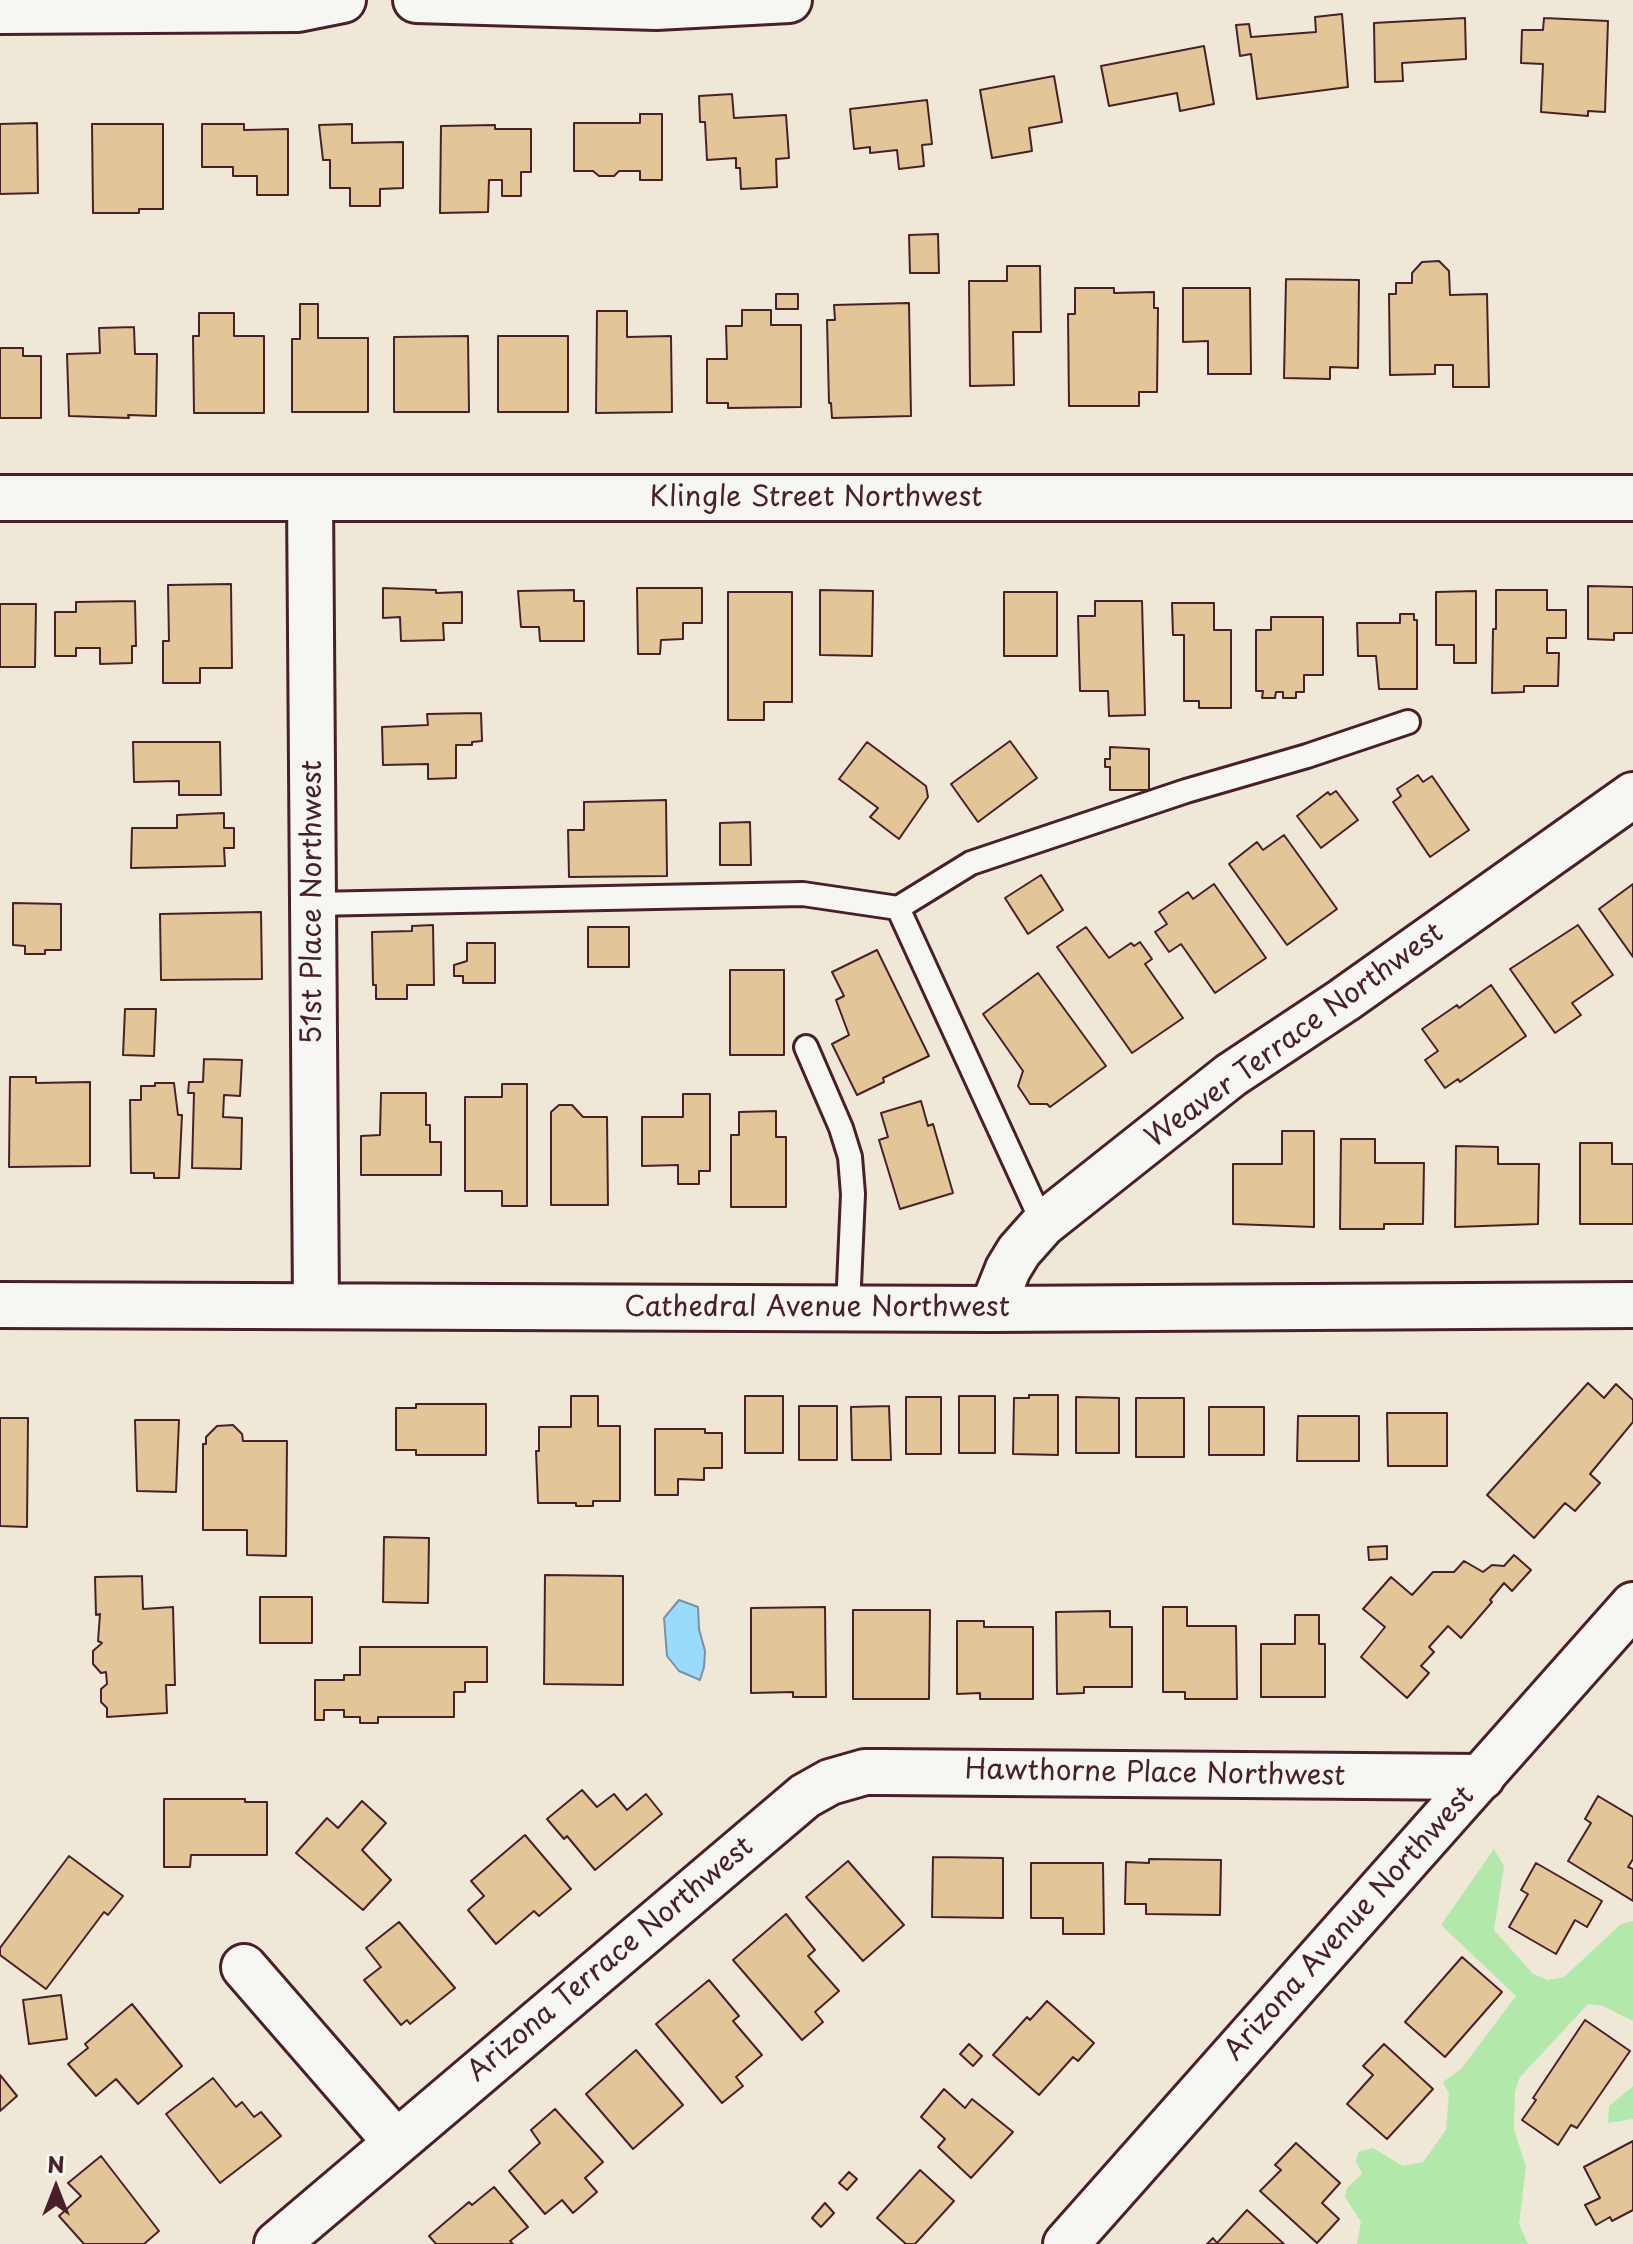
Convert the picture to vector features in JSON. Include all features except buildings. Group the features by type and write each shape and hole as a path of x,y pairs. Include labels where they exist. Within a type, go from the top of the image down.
{"street":[{"path":"0,11 298,9 343,0"},
{"path":"416,0 656,7 789,0"},
{"name":"Klingle Street Northwest","path":"0,498 1633,498"},
{"name":"51st Place Northwest","path":"310,498 316,1305"},
{"name":"Weaver Terrace Northwest","path":"992,1309 1008,1269 1043,1224 1231,1075 1344,1000 1633,795"},
{"name":"Cathedral Avenue Northwest","path":"0,1305 992,1309 1633,1305"},
{"name":"Arizona Avenue Northwest","path":"1066,2244 1633,1605"},
{"name":"Hawthorne Place Northwest","path":"830,1782 865,1772 1482,1777"},
{"name":"Arizona Terrace Northwest","path":"277,2244 805,1796 830,1782"},
{"path":"244,1967 396,2142"}],"lane":[{"path":"313,904 803,894 898,908 971,863 1186,791 1307,756 1408,722"},
{"path":"898,908 1043,1224"},
{"path":"806,1047 841,1128 850,1157 853,1194 848,1308"}],"green space":[{"path":"1494,1849 1504,1866 1494,1930 1533,1974 1548,1980 1564,1977 1621,1924 1633,1921 1633,2021 1603,2006 1588,2004 1520,2077 1515,2091 1514,2129 1526,2167 1519,2224 1528,2244 1357,2244 1361,2222 1345,2197 1347,2188 1362,2174 1356,2161 1358,2152 1373,2148 1403,2166 1423,2162 1446,2130 1449,2094 1443,2082 1461,2069 1516,1996 1441,1925"},
{"path":"1633,2086 1633,2119 1608,2123 1609,2106"}],"water":[{"path":"679,1600 698,1607 699,1629 705,1651 700,1680 679,1671 667,1656 664,1618"}]}
